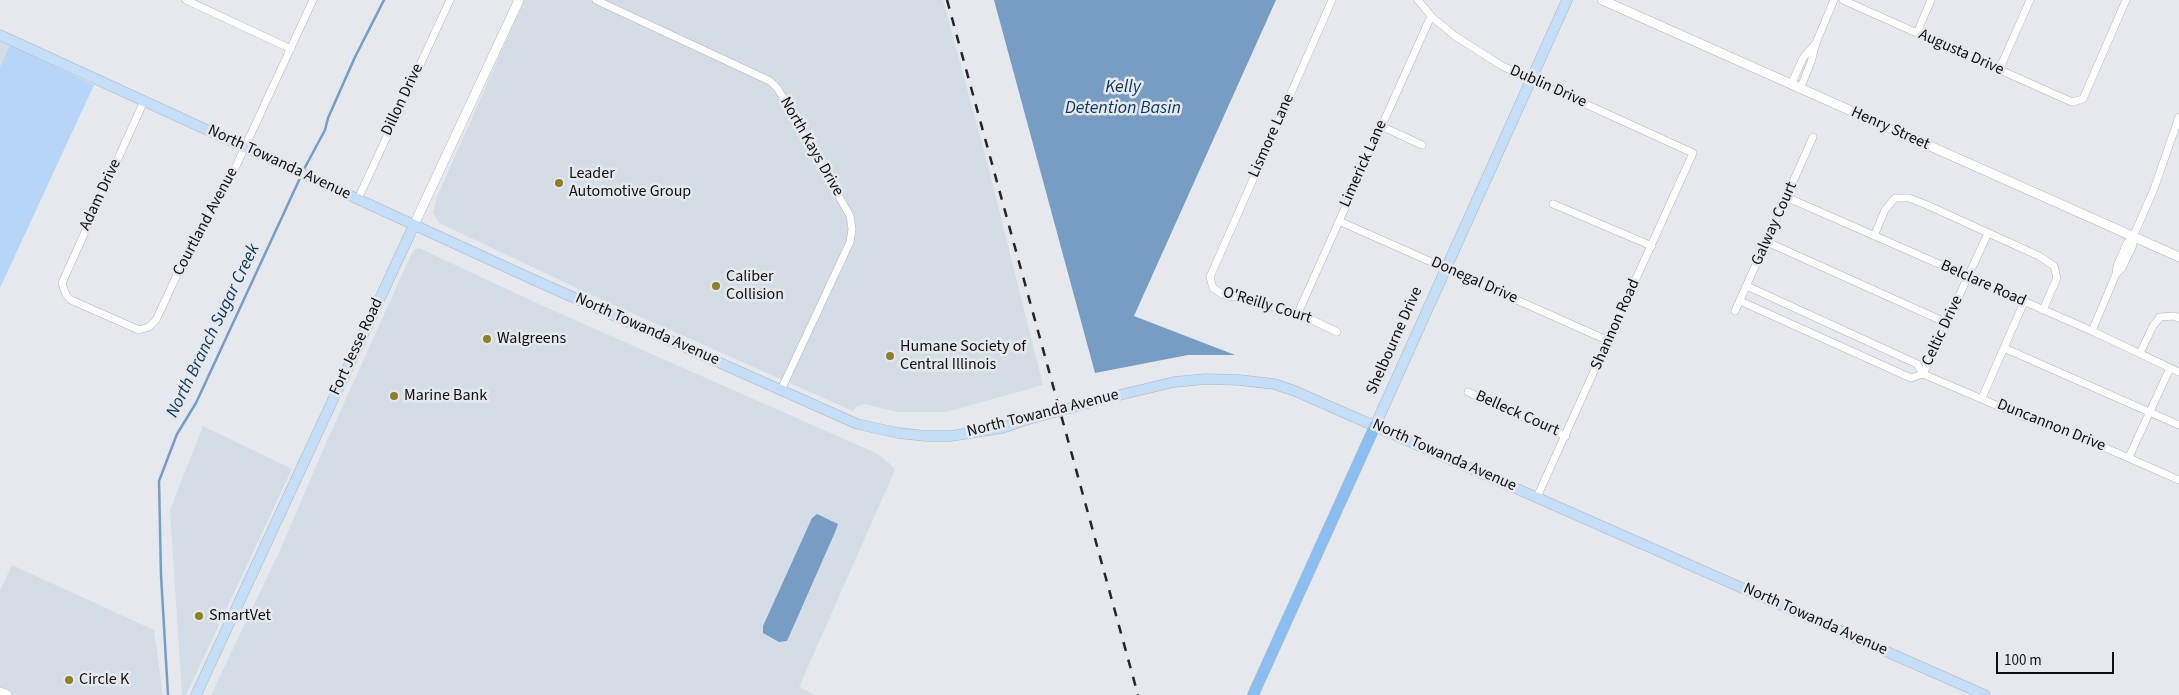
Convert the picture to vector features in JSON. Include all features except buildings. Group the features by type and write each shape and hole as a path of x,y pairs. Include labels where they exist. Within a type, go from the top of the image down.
{"main road":[{"name":"Shelbourne Drive","path":"1253,695 1568,0"},
{"name":"North Towanda Avenue","path":"0,36 144,100 414,225 858,424 908,434 951,436 973,434 1174,382 1206,379 1274,384 1295,391 1985,695"},
{"name":"Fort Jesse Road","path":"196,695 414,225"}],"street":[{"path":"186,0 291,48"},
{"name":"Courtland Avenue","path":"143,329 151,326 156,320 190,247 231,177 313,0"},
{"name":"Dillon Drive","path":"358,199 450,0"},
{"name":"Fort Jesse Road","path":"414,225 519,0"},
{"name":"North Kays Drive","path":"596,0 770,81 778,89 850,216 852,229 850,242 781,390"},
{"name":"Lismore Lane","path":"1211,272 1332,0"},
{"name":"Dublin Drive","path":"1418,0 1431,16 1478,53 1531,80 1693,152"},
{"name":"Henry Street","path":"1602,0 2179,257"},
{"path":"1796,87 1803,58 1816,43 1834,0"},
{"name":"Augusta Drive","path":"1843,0 2072,102 2083,99 2126,0"},
{"path":"1917,33 1931,0"},
{"path":"1999,70 2030,0"},
{"name":"Limerick Lane","path":"1298,314 1431,16"},
{"name":"Adam Drive","path":"143,329 132,328 71,300 63,290 62,278 144,100"},
{"path":"2092,331 2116,274 2117,266 2127,244 2133,237 2164,164 2179,117"},
{"path":"1381,126 1422,145"},
{"name":"Galway Court","path":"1735,311 1813,137"},
{"name":"Shannon Road","path":"1537,498 1693,152"},
{"name":"Belclare Road","path":"1786,197 2092,331 2179,372"},
{"path":"1874,236 1886,210 1896,198 1909,198 2039,256 2054,266 2057,278 2043,310"},
{"path":"1553,204 1652,246"},
{"name":"Donegal Drive","path":"1339,220 1609,341"},
{"name":"Celtic Drive","path":"1923,374 1988,233"},
{"path":"1767,242 1947,323"},
{"name":"O'Reilly Court","path":"1211,272 1210,282 1217,292 1298,314 1337,332"},
{"name":"Duncannon Drive","path":"1747,286 1917,364 1923,374 2024,417 2074,434 2179,480"},
{"name":"Duncannon Drive","path":"1740,301 1911,378 1923,374"},
{"path":"1982,398 2024,302"},
{"path":"2140,354 2153,326 2160,317 2175,316 2179,318"},
{"path":"2004,348 2179,425"},
{"path":"2129,457 2170,368"},
{"name":"Belleck Court","path":"1468,392 1566,436"},
{"path":"0,692 8,695"}],"shaded area":[{"path":"524,0 943,0 986,158 1043,385 946,412 897,412 865,404 857,406 853,411 600,299 439,223 433,213 437,197"},
{"path":"0,41 10,45 0,67"},
{"path":"10,45 94,85 0,288 0,67"},
{"path":"419,248 541,305 878,454 890,464 895,470 799,687 816,695 211,695 281,548 409,259 414,250"},
{"path":"203,426 292,469 186,695 182,695 170,510"},
{"path":"12,565 154,630 163,695 0,695 0,590"}],"water":[{"name":"Kelly Detention Basin","path":"994,0 1276,0 1134,316 1235,355 1188,355 1095,373"},
{"path":"817,514 838,524 787,641 779,642 763,633 763,626 812,518"}],"waterway":[{"name":"North Branch Sugar Creek","path":"303,171 325,130 328,118 355,57 384,0"},
{"name":"North Branch Sugar Creek","path":"168,695 161,575 159,481 177,434 196,403 301,176"}],"railway":[{"path":"947,0 1138,695"}],"place":[{"name":"Leader Automotive Group","path":"559,183"},
{"name":"Caliber Collision","path":"716,286"},
{"name":"Walgreens","path":"487,339"},
{"name":"Humane Society of Central Illinois","path":"890,356"},
{"name":"Marine Bank","path":"394,396"},
{"name":"SmartVet","path":"199,616"},
{"name":"Circle K","path":"69,680"}]}
